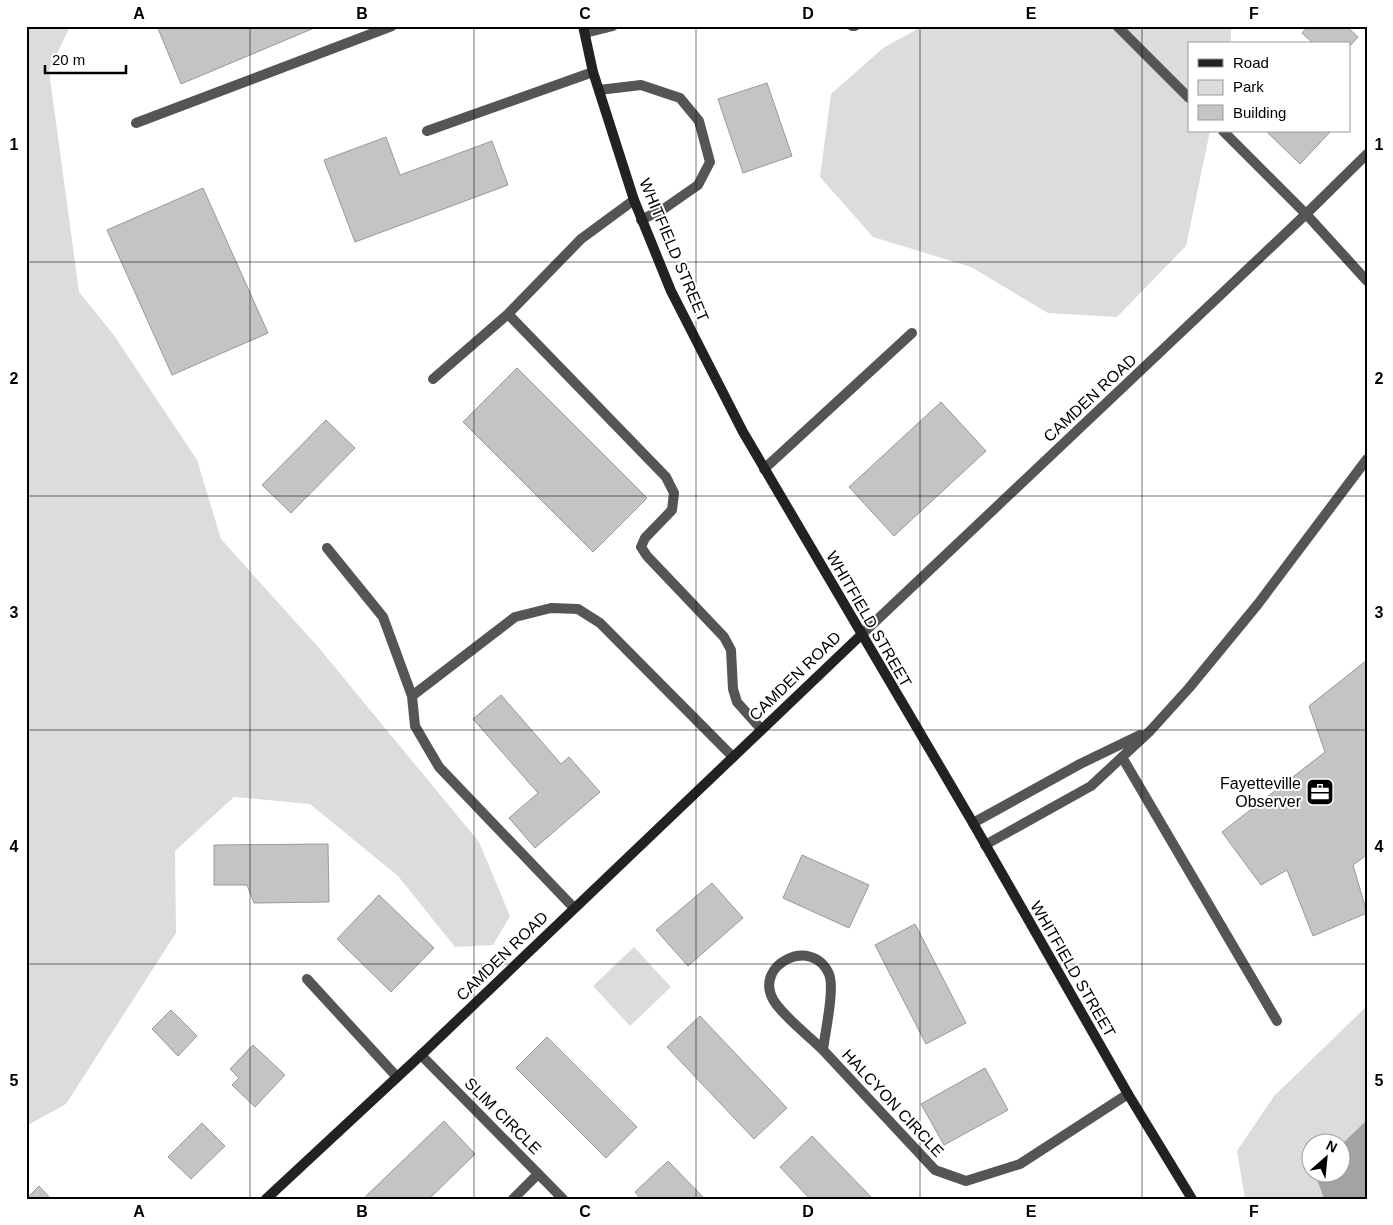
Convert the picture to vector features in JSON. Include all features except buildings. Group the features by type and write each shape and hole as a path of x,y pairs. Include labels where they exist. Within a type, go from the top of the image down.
{"main road":[{"name":"WHITFIELD STREET","path":"584,30 593,72 641,220 671,291 743,432 973,823 1128,1094 1192,1199"},
{"name":"CAMDEN ROAD","path":"266,1199 397,1077 861,634"}],"street":[{"path":"136,123 392,26"},
{"path":"584,30 613,26"},
{"path":"1117,26 1188,97"},
{"path":"427,131 593,72"},
{"path":"599,90 640,85 680,98 699,121 710,162 698,186 665,208 641,220"},
{"path":"1224,132 1306,214 1367,281"},
{"name":"CAMDEN ROAD","path":"861,634 1306,214 1367,154"},
{"path":"433,379 508,314 581,239 634,200"},
{"path":"508,314 666,477 674,493 672,510 645,538 641,546 647,556 724,637 731,650 733,689 738,702 761,730"},
{"path":"764,469 912,333"},
{"path":"985,844 1091,786 1150,731 1189,688 1258,604 1367,459"},
{"path":"327,548 383,617 412,696 415,726 438,767 574,908"},
{"path":"412,696 515,617 551,608 578,609 600,623 733,757"},
{"path":"973,823 1080,764 1150,731"},
{"path":"1122,757 1277,1020"},
{"name":"HALCYON CIRCLE","path":"823,1050 831,982 828,973 823,965 806,955 796,955 787,958 773,971 770,980 770,990 780,1008 823,1050 935,1170 966,1181 1020,1164 1128,1094"},
{"path":"307,980 397,1077"},
{"name":"SLIM CIRCLE","path":"421,1054 563,1199"},
{"path":"513,1199 538,1174"}],"green space":[{"path":"26,26 70,26 49,71 79,292 113,334 197,460 221,539 319,648 479,842 510,916 493,945 455,947 398,876 310,804 234,797 175,851 176,933 66,1104 26,1126"},
{"path":"923,26 1231,26 1231,42 1188,42 1188,132 1210,132 1186,246 1117,317 1048,313 971,267 873,237 820,177 831,94 883,48"},
{"path":"634,947 671,987 630,1026 593,986"},
{"path":"1367,1006 1367,1199 1245,1199 1237,1151 1274,1096"}],"shaded area":[{"path":"1367,1120 1367,1199 1324,1199 1318,1182 1350,1182 1350,1136"}],"place":[{"name":"Fayetteville Observer","path":"1320,792"}]}
